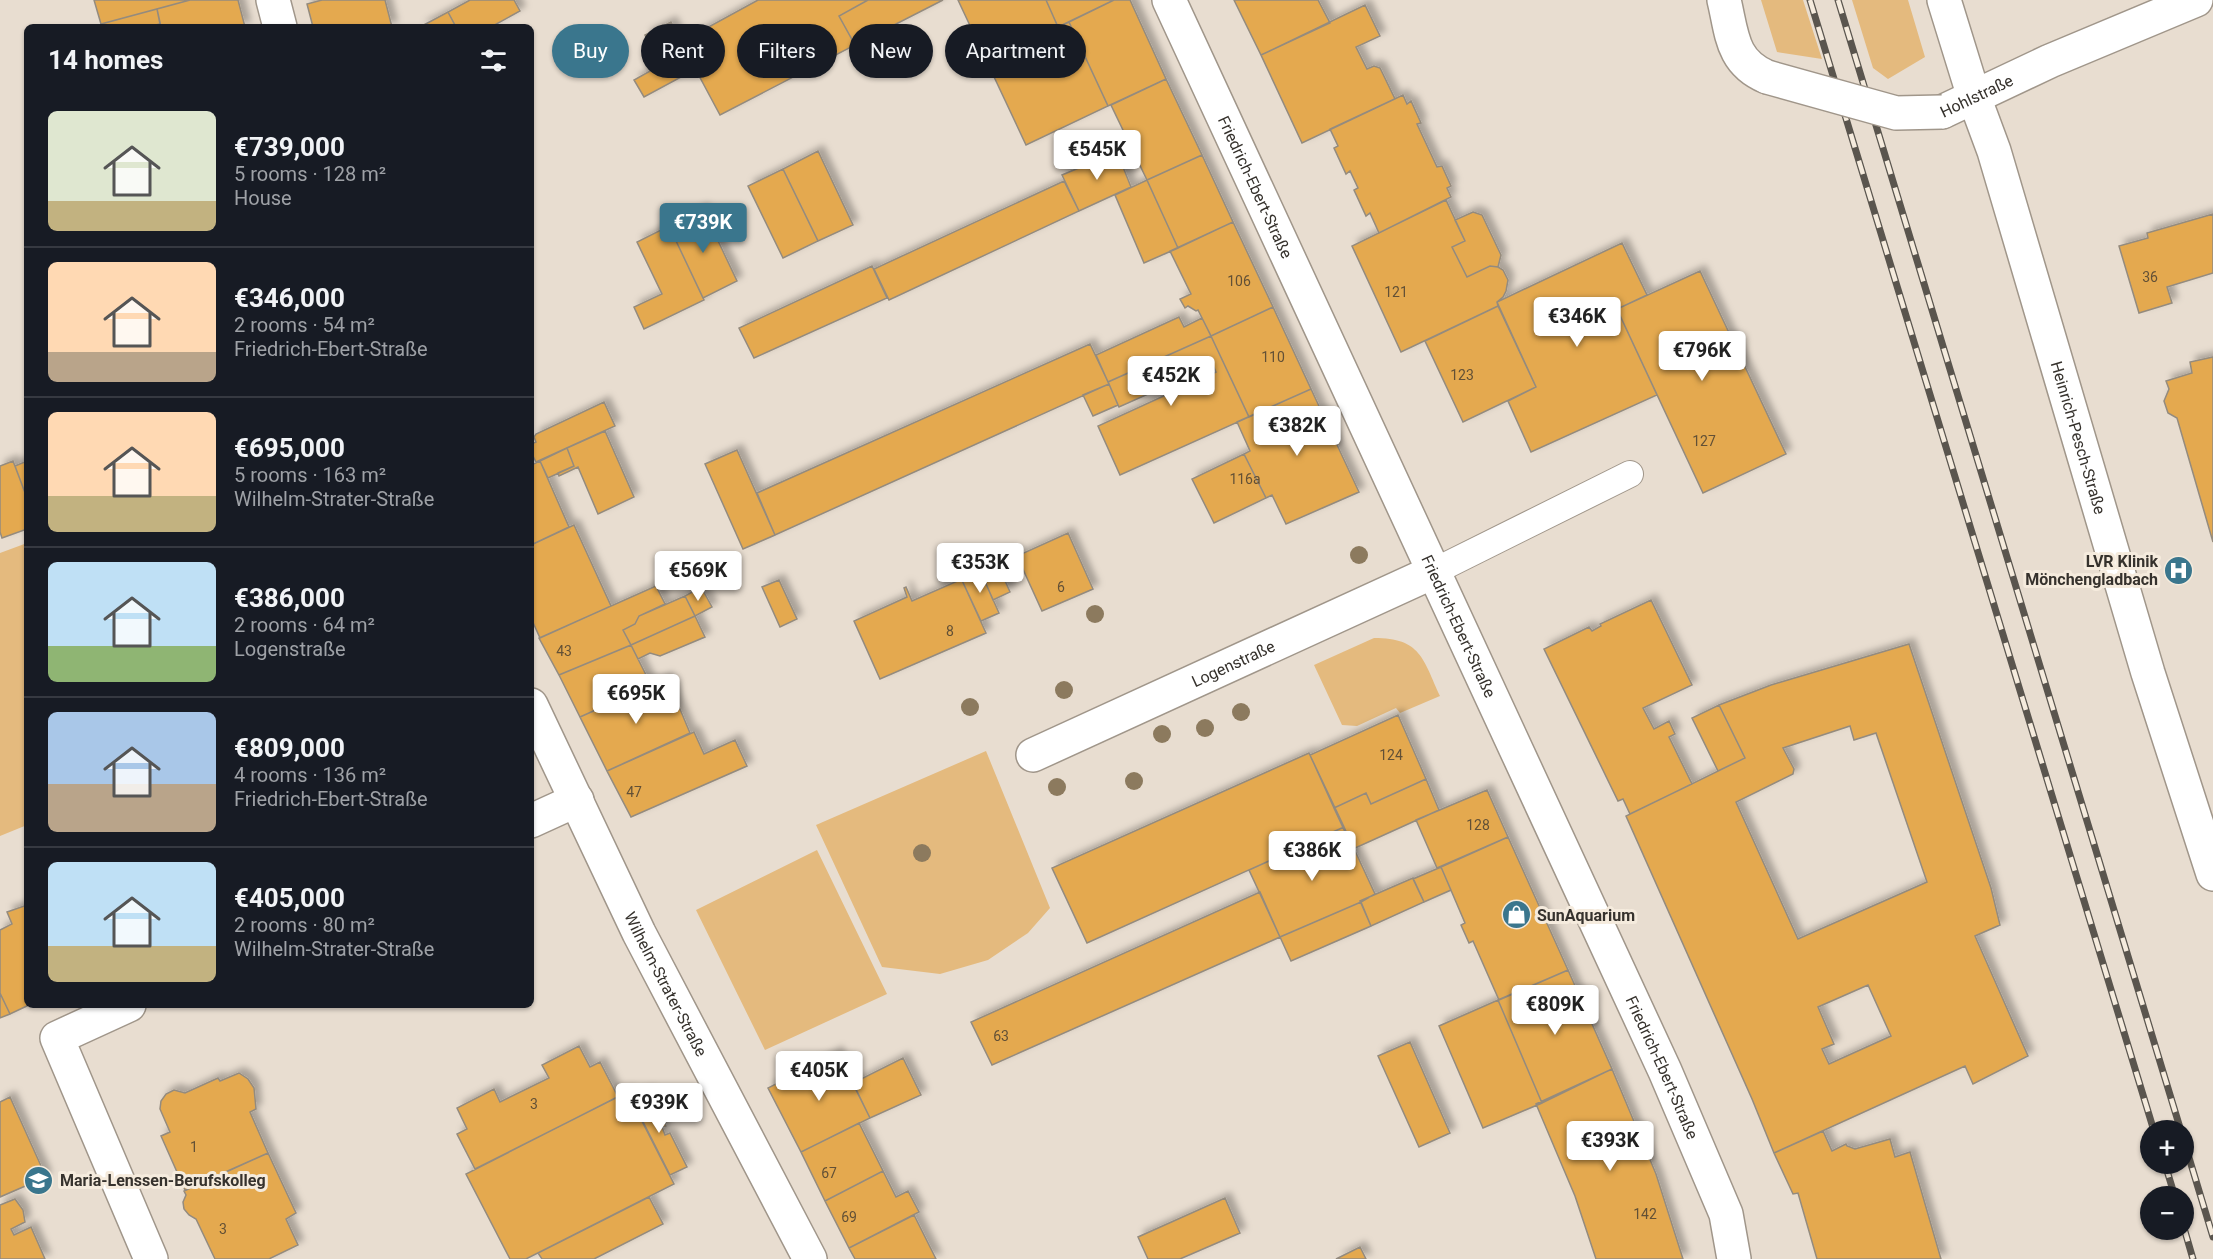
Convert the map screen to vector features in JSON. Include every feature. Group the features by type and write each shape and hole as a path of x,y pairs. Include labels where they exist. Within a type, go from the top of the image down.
{"street":[{"path":"273,0 279,24"},
{"name":"Friedrich-Ebert-Straße","path":"1169,0 1665,1071 1726,1214 1734,1259"},
{"name":"Hohlstraße","path":"1724,0 1734,45 1747,66 1767,77 1896,113 1942,112 2050,61 2196,0"},
{"name":"Heinrich-Pesch-Straße","path":"1944,0 1974,97 1994,151 2148,673 2213,874"},
{"name":"Logenstraße","path":"1033,755 1433,572"},
{"name":"Wilhelm-Strater-Straße","path":"534,711 639,933 810,1259"},
{"path":"534,820 577,800"},
{"path":"122,1008 57,1038 151,1259"}],"lane":[{"path":"1433,572 1630,474"}],"shaded area":[{"path":"1761,0 1803,0 1822,59 1777,52"},
{"path":"1852,0 1908,0 1925,57 1888,79 1873,68"},
{"path":"24,544 24,826 0,836 0,553"},
{"path":"1374,638 1402,642 1418,653 1440,696 1400,713 1396,708 1357,726 1342,725 1314,665"},
{"path":"986,751 1050,908 1028,933 988,960 940,974 882,967 816,825"},
{"path":"817,850 887,994 765,1050 696,910"}],"building":[{"path":"94,0 190,0 101,24"},
{"path":"190,0 238,0 244,24 160,24 157,9"},
{"path":"322,0 385,0 391,24 312,24 307,4"},
{"path":"470,0 514,0 520,11 496,24 454,24 448,12"},
{"path":"758,0 868,0 839,16 849,34 849,48 837,54 837,24 737,24 737,78 791,78 720,115 700,78 725,78 725,24 714,24"},
{"path":"868,0 943,0 896,24 849,24 849,34 839,16"},
{"path":"958,0 1046,0 1057,24 969,24"},
{"path":"1046,0 1114,0 1064,24 1057,24"},
{"path":"1114,0 1130,0 1166,79 1108,106 1086,59 1086,24 1070,24 1069,22"},
{"path":"1234,0 1318,0 1330,23 1261,55"},
{"path":"1365,5 1380,36 1356,47 1367,69 1374,66 1380,68 1395,99 1302,143 1261,55"},
{"path":"157,9 160,24 101,24"},
{"path":"448,12 454,24 426,24"},
{"path":"1086,59 1108,106 1026,145 995,78 1086,78"},
{"path":"641,76 641,78 679,78 644,97 634,80"},
{"path":"1166,79 1202,155 1147,180 1111,105"},
{"path":"1403,95 1407,104 1411,101 1421,123 1417,124 1437,167 1442,166 1451,186 1447,188 1451,197 1379,233 1370,213 1366,216 1354,190 1358,188 1350,171 1346,174 1334,148 1338,146 1330,129"},
{"path":"818,151 853,225 818,241 783,169"},
{"path":"1117,152 1131,187 1079,211 1062,175"},
{"path":"1202,155 1233,222 1178,248 1147,180"},
{"path":"783,169 818,241 783,258 748,186"},
{"path":"1147,180 1178,248 1144,263 1115,195"},
{"path":"1064,181 1079,211 889,300 874,269"},
{"path":"1446,200 1465,241 1452,247 1467,277 1490,266 1498,267 1503,270 1508,280 1506,291 1497,302 1498,306 1401,352 1352,246"},
{"path":"703,209 737,281 703,298 669,226"},
{"path":"1473,212 1482,215 1501,255 1498,267 1490,266 1467,277 1452,247 1465,241 1455,220"},
{"path":"2213,214 2213,273 2167,287 2172,303 2139,313 2119,246 2148,238 2147,233"},
{"path":"1233,222 1273,307 1211,336 1198,310 1188,306 1185,308 1180,299 1191,294 1170,251"},
{"path":"669,226 704,300 644,329 634,307 662,294 637,242"},
{"path":"1622,243 1647,295 1617,309 1657,395 1531,452 1508,401 1536,387 1497,302"},
{"path":"872,266 887,298 754,358 739,328"},
{"path":"1700,271 1786,454 1703,493 1617,309"},
{"path":"1498,306 1536,387 1463,422 1425,341"},
{"path":"1273,307 1311,389 1249,417 1211,336"},
{"path":"1179,317 1184,327 1202,318 1211,336 1108,382 1096,355"},
{"path":"1211,336 1249,417 1120,475 1098,426 1216,372 1213,365 1119,407 1108,382"},
{"path":"1090,344 1109,384 775,535 757,493"},
{"path":"2213,357 2213,542 2177,418 2168,413 2164,401 2169,389 2166,381 2192,373 2190,362"},
{"path":"1109,384 1118,405 1093,416 1083,395"},
{"path":"1311,389 1359,492 1286,524 1272,495 1266,498 1244,454 1250,451 1237,422"},
{"path":"604,402 615,426 536,462 534,437"},
{"path":"605,431 634,497 598,514 578,467 559,476 558,473 574,466 567,448"},
{"path":"567,448 574,466 548,478 540,461"},
{"path":"737,450 775,535 743,549 705,464"},
{"path":"1244,454 1266,498 1214,523 1192,479"},
{"path":"13,461 24,490 24,530 2,538 0,532 0,466"},
{"path":"540,461 569,527 534,544 534,464"},
{"path":"24,462 24,490 15,466"},
{"path":"574,525 611,606 540,638 534,625 534,544"},
{"path":"1068,533 1093,589 1042,611 1017,556"},
{"path":"994,556 1010,592 993,600 977,563"},
{"path":"979,568 999,613 981,621 960,576"},
{"path":"960,576 986,633 880,679 854,621 907,597 904,588 906,587 912,601 960,580 958,577"},
{"path":"779,580 797,619 780,627 762,587"},
{"path":"656,586 665,604 639,616 635,624 623,630 631,645 559,675 539,638"},
{"path":"701,587 712,607 695,616 685,596"},
{"path":"685,596 695,616 631,645 623,630 635,624 639,616"},
{"path":"1651,600 1692,685 1643,708 1654,729 1669,721 1675,734 1669,737 1692,784 1630,814 1623,799 1618,801 1544,649 1589,627 1592,631 1601,626 1600,624"},
{"path":"695,616 705,637 660,656 650,653 638,659 631,645"},
{"path":"1909,644 1991,888 2000,925 1975,936 2028,1056 1973,1084 1965,1066 1774,1153 1626,816 1745,758 1719,705 1771,685","holes":["1850,726 1854,740 1876,733 1927,882 1798,939 1736,802 1793,774 1794,769 1783,748","1868,985 1891,1036 1829,1064 1822,1049 1834,1044 1818,1007"]},
{"path":"631,645 651,685 580,717 559,675"},
{"path":"667,678 690,733 607,771 580,717"},
{"path":"1719,705 1745,758 1718,771 1692,718"},
{"path":"1398,715 1426,779 1371,804 1366,793 1334,808 1310,755"},
{"path":"694,732 704,754 735,740 747,766 631,817 607,771"},
{"path":"1309,753 1344,827 1087,943 1052,868"},
{"path":"1426,779 1439,810 1353,849 1334,808 1366,793 1371,804"},
{"path":"1487,790 1508,837 1437,868 1416,820"},
{"path":"1344,827 1375,894 1280,937 1249,870"},
{"path":"1508,837 1568,970 1499,1000 1473,941 1469,943 1461,925 1465,923 1441,867"},
{"path":"1441,867 1451,890 1424,902 1413,879"},
{"path":"1413,878 1424,902 1371,926 1360,901"},
{"path":"1260,892 1280,937 992,1065 971,1022"},
{"path":"1361,902 1371,926 1291,961 1280,937"},
{"path":"24,906 24,1007 10,1014 0,993 0,930 12,924 7,912"},
{"path":"1568,970 1612,1069 1542,1103 1498,1000"},
{"path":"0,993 10,1014 0,1018"},
{"path":"1498,1000 1542,1103 1483,1128 1439,1026"},
{"path":"1410,1042 1450,1133 1419,1147 1378,1056"},
{"path":"579,1046 590,1067 600,1062 618,1097 475,1169 457,1134 467,1129 457,1108 494,1089 500,1102 549,1078 542,1065"},
{"path":"837,1052 870,1118 801,1152 768,1088"},
{"path":"903,1058 921,1095 870,1118 853,1083"},
{"path":"1612,1069 1656,1174 1683,1259 1596,1259 1575,1196 1536,1104"},
{"path":"239,1073 248,1079 254,1088 256,1109 250,1112 268,1153 185,1190 161,1136 170,1132 160,1109 161,1101 166,1094 174,1090 185,1093 218,1078 220,1081"},
{"path":"627,1092 674,1184 526,1259 510,1259 466,1174"},
{"path":"648,1092 666,1126 662,1127 665,1135 670,1133 687,1167 670,1175 632,1100"},
{"path":"10,1097 46,1177 0,1197 0,1102"},
{"path":"859,1123 883,1171 825,1201 801,1152"},
{"path":"1823,1131 1832,1151 1846,1144 1855,1149 1890,1139 1895,1157 1910,1152 1941,1259 1817,1259 1798,1193 1793,1194 1774,1153"},
{"path":"268,1153 296,1213 286,1219 298,1245 269,1259 215,1259 196,1219 184,1209 183,1202 186,1195 184,1191"},
{"path":"883,1171 896,1197 908,1191 919,1212 849,1248 825,1201"},
{"path":"649,1197 663,1224 594,1259 542,1259 538,1253"},
{"path":"1225,1198 1240,1233 1180,1259 1148,1259 1138,1237"},
{"path":"15,1199 23,1210 25,1222 11,1229 14,1235 31,1227 45,1259 0,1259 0,1205"},
{"path":"914,1215 936,1259 855,1259 849,1248"},
{"path":"1360,1247 1366,1259 1336,1259"}],"railway":[{"path":"1810,0 2151,1120"},
{"path":"1838,0 2178,1120"},
{"path":"2168,1174 2172,1186"},
{"path":"2194,1174 2213,1237"},
{"path":"2187,1240 2193,1259"}],"place":[{"name":"LVR Klinik Mönchengladbach","path":"2179,570"},
{"name":"SunAquarium","path":"1516,915"},
{"name":"Maria-Lenssen-Berufskolleg","path":"39,1180"}]}
